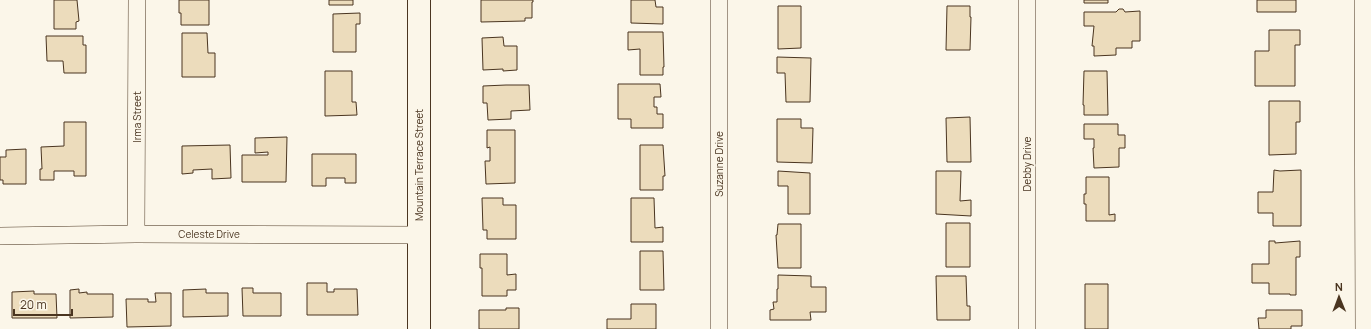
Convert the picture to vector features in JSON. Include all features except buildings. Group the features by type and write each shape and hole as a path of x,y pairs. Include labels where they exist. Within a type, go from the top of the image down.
{"street":[{"name":"Irma Street","path":"136,234 138,0"},
{"name":"Mountain Terrace Street","path":"419,0 419,329"},
{"name":"Suzanne Drive","path":"719,0 719,329"},
{"name":"Debby Drive","path":"1026,0 1027,329"},
{"path":"1363,0 1364,329"},
{"name":"Celeste Drive","path":"0,236 136,234 418,235"}]}
